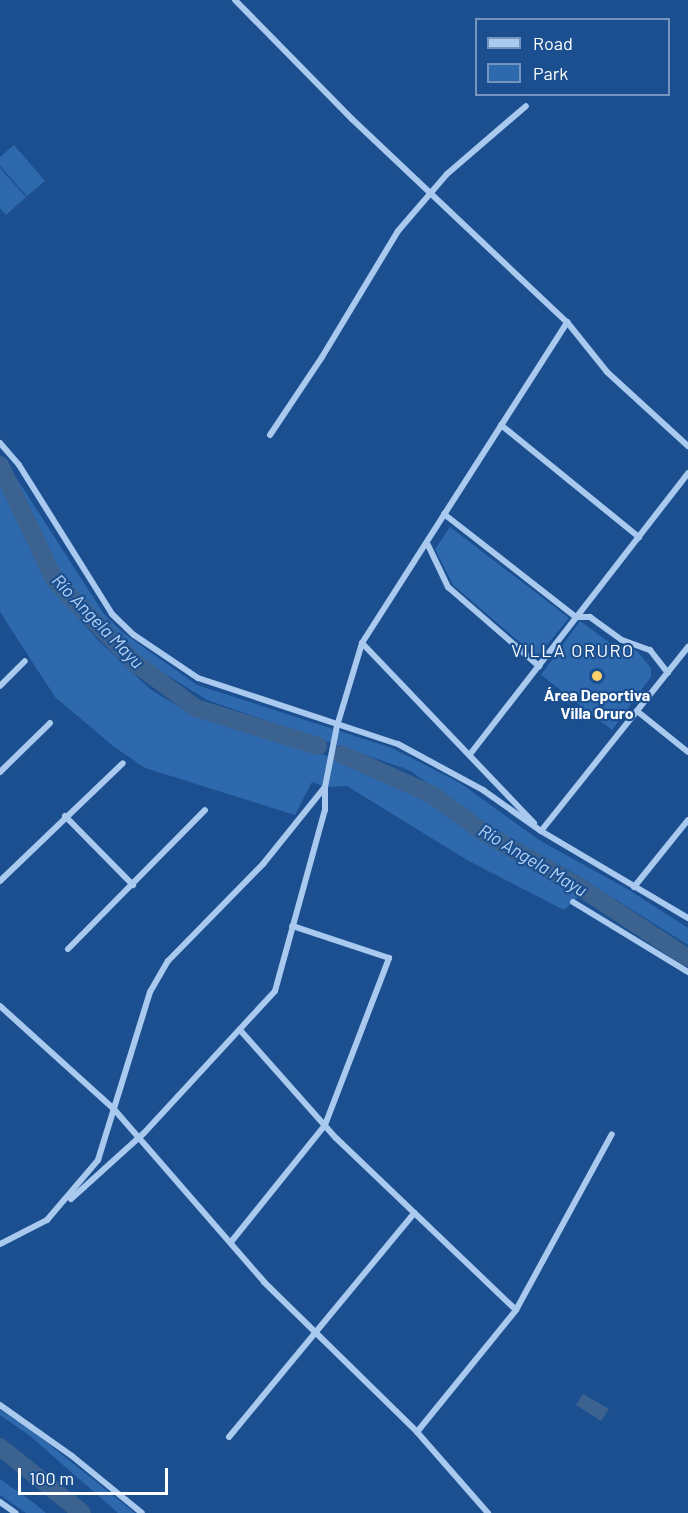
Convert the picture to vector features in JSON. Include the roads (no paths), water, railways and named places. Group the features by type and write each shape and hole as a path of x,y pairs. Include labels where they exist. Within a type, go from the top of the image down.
{"street":[{"path":"235,0 351,118 432,192 567,322 607,372 688,446"},
{"path":"270,435 322,357 398,231 447,174 526,106"},
{"path":"65,1203 86,1189 137,1140 275,991 325,810 325,787 337,726 362,643 428,545 444,514 567,322"},
{"path":"501,425 639,537"},
{"path":"0,443 19,465 112,614 134,635 198,678 337,726 398,744 483,790 541,831 688,918"},
{"path":"471,753 688,473"},
{"path":"444,514 576,617 590,617 622,640 650,650 668,673"},
{"path":"428,545 448,587 539,666"},
{"path":"362,643 471,753 541,831"},
{"path":"541,831 688,647"},
{"path":"0,686 25,661"},
{"path":"637,711 688,752"},
{"path":"0,772 50,723"},
{"path":"0,881 65,816 123,763"},
{"path":"0,1244 47,1220 65,1203 98,1160 116,1113 150,992 168,961 263,864 325,787"},
{"path":"68,949 205,810"},
{"path":"65,816 133,885"},
{"path":"634,886 688,820"},
{"path":"573,902 688,972"},
{"path":"231,1242 325,1125 389,958 292,926"},
{"path":"0,1006 116,1113 137,1140 231,1242 315,1331 417,1432 488,1513"},
{"path":"240,1030 325,1125 516,1310"},
{"path":"417,1432 516,1310 612,1134"},
{"path":"229,1437 414,1213"},
{"path":"0,1405 72,1456 142,1513"},
{"path":"0,1502 16,1513"}],"waterway":[{"name":"Río Angela Mayu","path":"0,465 55,581 134,662 196,708 318,746"},
{"name":"Río Angela Mayu","path":"341,754 431,794 484,833 578,886 688,958"},
{"path":"0,1447 82,1513"}],"place":[{"name":"Área Deportiva Villa Oruro","path":"597,676"}],"district":[{"name":"VILLA ORURO","path":"573,650"}]}
